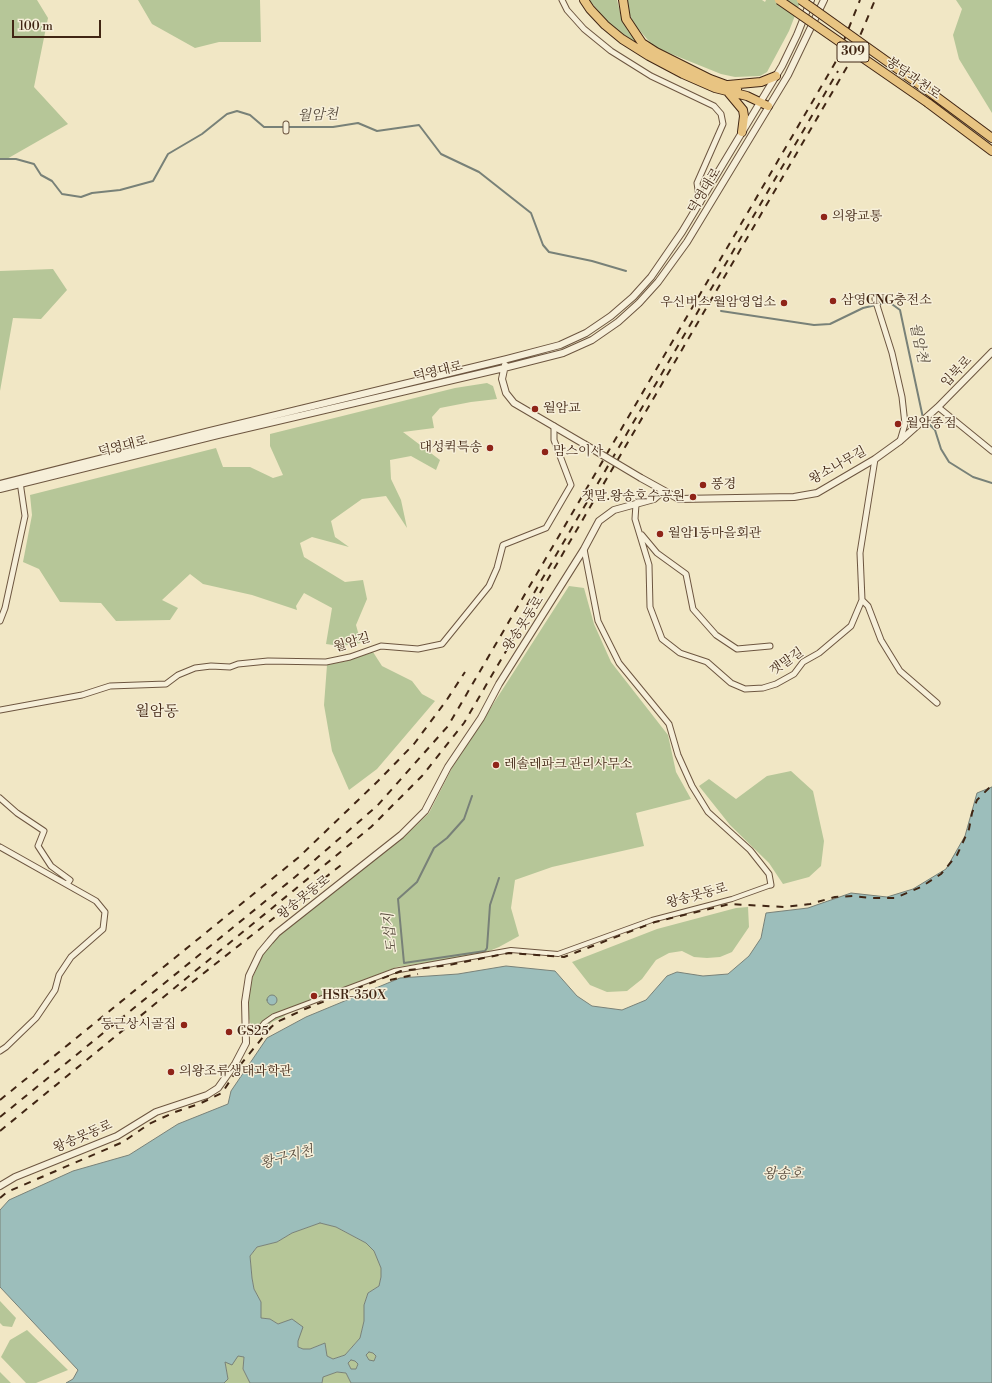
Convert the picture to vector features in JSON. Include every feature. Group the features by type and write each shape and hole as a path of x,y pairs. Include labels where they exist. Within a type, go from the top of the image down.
{"highway":[{"path":"584,0 605,25 622,39 649,56 683,74 727,88 739,90 747,96 768,106"},
{"path":"623,0 626,19 642,43 677,63 727,88 743,110 744,116 742,132"},
{"name":"봉담과천로","path":"779,0 928,104 992,151"},
{"name":"봉담과천로","path":"801,0 992,138"},
{"path":"727,88 761,82 776,76"}],"street":[{"path":"562,0 567,10 584,29 611,51 651,76 714,106 721,114 723,124 697,183 700,203"},
{"name":"덕영대로","path":"0,490 20,482 210,431 560,345 586,333 611,316 633,297 651,277 700,203 776,76 797,35 810,0"},
{"name":"덕영대로","path":"0,484 20,482 504,368 563,353 592,340 639,303 658,282 687,242 788,75 824,0"},
{"path":"286,124 286,131"},
{"path":"876,299 902,397 905,424 900,441"},
{"name":"입북로","path":"914,430 992,352"},
{"path":"507,359 502,379 506,393 514,403 663,491"},
{"path":"938,407 992,451"},
{"name":"월암길","path":"0,710 82,695 110,686 166,684 178,675 195,668 211,666 230,667 238,664 268,661 326,662 381,646 418,649 442,644 489,586 497,568 503,545 546,528 571,485 554,440 554,426"},
{"name":"왕소나무길","path":"663,491 679,498 696,500 794,497 817,493 875,459 914,430"},
{"name":"잿말길","path":"636,504 635,519 649,565 650,607 662,639 680,653 708,662 731,683 745,689 763,688 776,684 794,674 803,662 837,640 851,626 862,600 860,553 875,459"},
{"path":"0,621 5,608 25,516 20,482"},
{"name":"왕송못동로","path":"0,1186 14,1177 117,1136 156,1112 207,1095 218,1088 235,1064 246,1042 245,1002 249,976 260,954 277,933 401,835 425,811 448,767 481,718 499,684 584,550 599,521 614,510 654,499 663,491"},
{"path":"640,533 657,554 686,574 693,609 716,635 737,649 770,646"},
{"name":"왕송못동로","path":"257,1032 264,1023 274,1016 394,971 511,950 558,954 652,920 732,899 771,885 769,874 750,850 708,812 692,786 678,755 669,724 619,663 598,621 584,550"},
{"path":"862,600 868,606 881,640 900,671 937,703"},
{"path":"0,798 44,831 38,846 51,866 69,882 96,901 104,912 103,929 71,956 59,975 55,990 36,1018 0,1051"},
{"path":"0,847 69,882"}],"green space":[{"path":"0,0 37,0 48,18 34,87 68,124 5,160 0,159"},
{"path":"138,0 260,0 261,42 219,42 195,48 152,24"},
{"path":"589,0 617,0 621,16 628,31 641,47 611,25"},
{"path":"626,0 762,0 765,2 766,0 801,0 789,31 767,72 760,76 735,77 721,74 654,47 634,24 628,11"},
{"path":"956,0 992,0 992,113 959,59 953,35 962,9"},
{"path":"53,269 67,290 41,319 13,318 0,391 0,271"},
{"path":"487,383 493,386 497,399 440,408 432,417 434,428 403,432 440,460 436,470 411,456 390,460 391,479 401,500 407,528 386,496 362,499 331,521 335,537 349,547 312,537 300,543 304,557 345,582 363,580 367,599 356,625 361,643 341,646 326,644 332,608 304,593 296,606 297,610 252,595 203,584 190,574 162,600 178,608 170,620 116,621 101,603 60,602 39,569 23,562 32,515 30,495 216,448 223,467 250,467 273,478 283,475 270,446 270,434 455,388"},
{"path":"569,586 584,588 594,624 611,662 668,735 676,772 691,799 636,813 644,846 552,867 515,880 511,908 519,936 499,947 482,954 397,967 296,1006 283,1017 272,1022 260,1034 252,1029 248,1015 248,999 252,979 264,952 279,935 404,837 429,813 452,768"},
{"path":"373,652 382,666 412,681 422,694 435,701 377,769 349,790 332,751 324,705 327,665 347,661"},
{"path":"791,771 813,791 824,841 821,866 809,877 783,884 769,863 730,825 699,786 709,779 736,799 767,776"},
{"path":"748,907 749,927 732,952 720,957 707,958 694,957 682,951 669,953 656,960 642,979 627,991 607,992 590,985 572,962 657,929 736,908"},
{"path":"320,1223 336,1227 366,1243 374,1251 381,1267 379,1286 368,1293 364,1305 364,1321 360,1338 345,1355 333,1359 327,1356 325,1343 310,1349 298,1347 293,1319 278,1324 270,1319 260,1318 261,1302 254,1289 252,1278 250,1256 257,1247 277,1242 292,1233"},
{"path":"0,1301 16,1318 12,1327 3,1326 0,1323"},
{"path":"27,1330 68,1370 36,1383 26,1383 1,1357 10,1340"},
{"path":"369,1352 376,1356 374,1361 369,1361 366,1355"},
{"path":"238,1356 244,1357 243,1369 250,1383 224,1383 228,1379 225,1362"},
{"path":"351,1360 358,1364 356,1369 351,1369 348,1363"},
{"path":"0,1372 11,1383 0,1383"},
{"path":"337,1372 346,1373 351,1383 322,1383 323,1377"}],"water":[{"name":"왕송호","path":"992,787 992,1383 351,1383 346,1373 337,1372 323,1377 322,1383 250,1383 243,1369 244,1357 238,1356 232,1365 225,1362 228,1379 224,1383 66,1383 73,1379 78,1370 0,1287 0,1210 9,1200 73,1171 129,1155 178,1124 228,1104 231,1091 267,1038 306,1017 400,978 458,974 506,966 555,971 577,996 592,1006 622,1010 646,1000 667,976 677,972 703,976 728,974 749,956 761,938 766,913 808,908 851,893 887,897 913,889 946,869 965,836 977,793","holes":["320,1223 336,1227 366,1243 374,1251 381,1268 379,1286 368,1293 364,1305 364,1321 360,1338 345,1355 333,1359 327,1356 325,1343 310,1349 298,1347 298,1341 303,1327 292,1319 278,1324 270,1319 261,1318 261,1302 254,1289 252,1278 250,1256 257,1247 277,1242 292,1233","369,1352 376,1356 374,1361 369,1360 366,1355","351,1360 358,1364 356,1369 351,1369 348,1363"]},
{"path":"270,995 274,995 276,996 276,1004 270,1005 267,1002 267,998"}],"waterway":[{"name":"월암천","path":"0,159 16,159 34,164 41,175 52,181 62,194 81,197 92,193 120,190 153,181 168,154 202,134 227,114 237,111 250,115 264,127 333,127 358,123 377,131 419,125 441,154 479,172 531,213 543,245 549,252 592,261 626,271"},
{"name":"월암천","path":"721,311 814,325 830,324 863,308 889,302 900,310 923,418 935,430 941,449 949,462 973,477 992,483"},
{"name":"도섭지","path":"472,796 464,819 447,838 434,848 417,882 398,899 404,963 485,951 487,948 490,905 499,878"}],"railway":[{"path":"0,1117 295,877 377,806 448,726 835,63 860,0"},
{"path":"0,1131 371,827 422,776 464,723 847,67 875,0"},
{"path":"527,605 838,71"},
{"path":"0,1100 299,857 414,744 446,701 465,672"},
{"path":"268,1030 277,1022 305,1009 401,971 449,965 509,953 564,957 655,922 730,904 785,907 810,904 835,897 853,896 895,898 921,887 941,874 957,855 969,829 972,813 977,800 992,785"},
{"path":"181,991 345,862"},
{"path":"390,980 418,974"},
{"path":"0,1198 7,1192 123,1142 149,1124 222,1093 241,1064 272,1026"}],"place":[{"name":"의왕교통","path":"824,217"},
{"name":"삼영CNG충전소","path":"833,301"},
{"name":"우신버스 월암영업소","path":"784,303"},
{"name":"월암교","path":"535,409"},
{"name":"월암종점","path":"898,424"},
{"name":"대성퀵특송","path":"490,448"},
{"name":"맘스이사","path":"545,452"},
{"name":"풍경","path":"703,485"},
{"name":"잿말.왕송호수공원","path":"693,497"},
{"name":"월암1동마을회관","path":"660,534"},
{"name":"레솔레파크 관리사무소","path":"496,765"},
{"name":"HSR-350X","path":"314,996"},
{"name":"둥근상시골집","path":"184,1025"},
{"name":"GS25","path":"229,1032"},
{"name":"의왕조류생태과학관","path":"171,1072"}],"district":[{"name":"월암동","path":"157,712"}],"water label":[{"name":"황구지천","path":"287,1158"}]}
